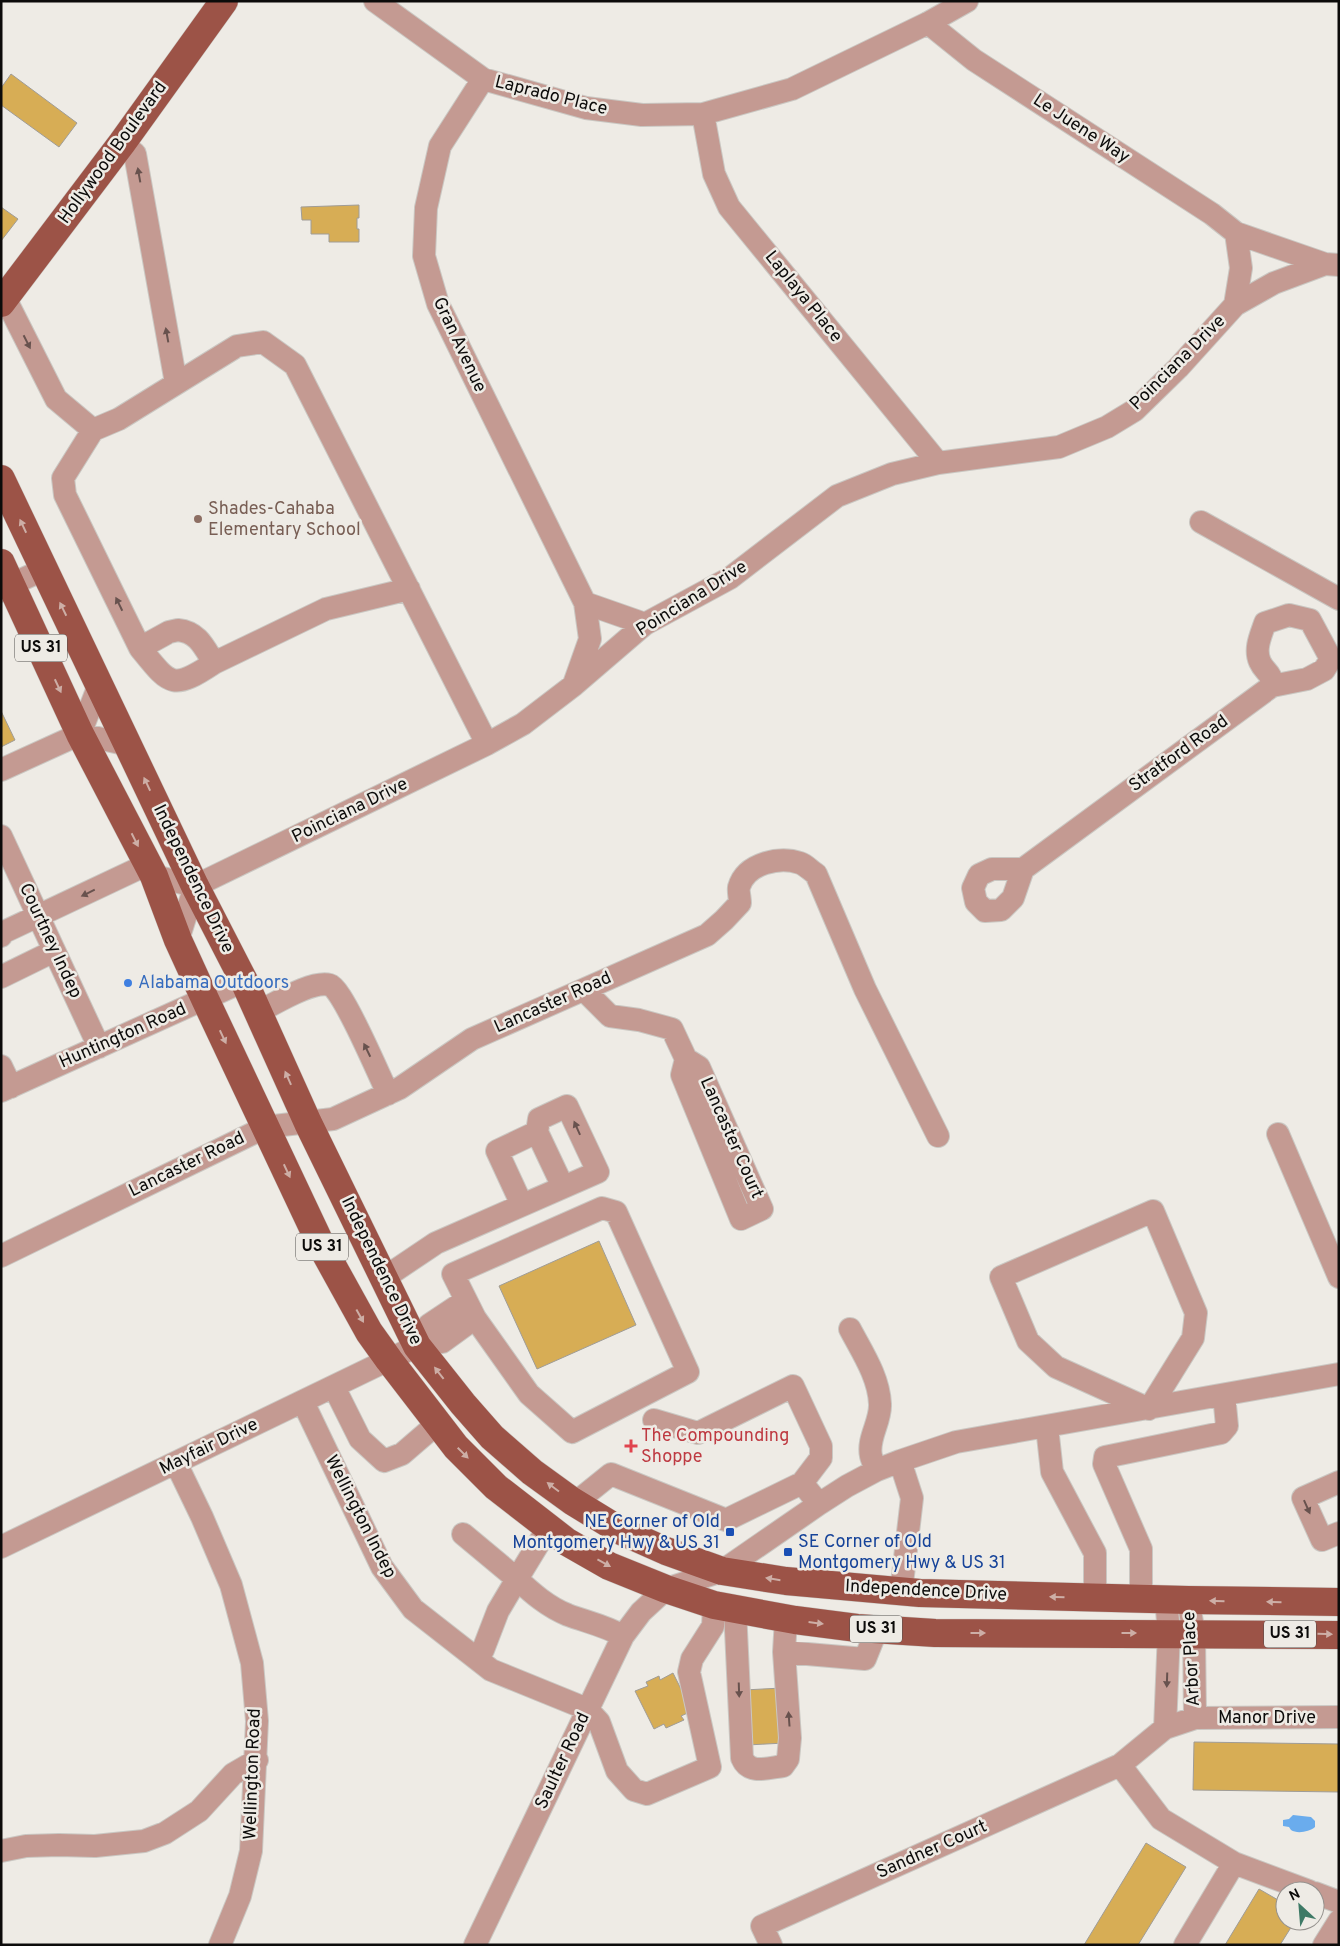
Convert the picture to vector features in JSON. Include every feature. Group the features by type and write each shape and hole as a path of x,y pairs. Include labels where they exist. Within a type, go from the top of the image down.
{"main road":[{"name":"Hollywood Boulevard","path":"4,297 122,143 224,1"},
{"name":"Independence Drive","path":"1,479 196,886 244,981 308,1123 417,1346 492,1437 532,1472 575,1503 621,1531 722,1571 786,1581 901,1592 1165,1600 1339,1602"},
{"name":"Independence Drive","path":"5,579 80,734 151,870 178,940 205,1000 322,1247 369,1332 389,1360 456,1447 496,1487 567,1542 609,1566 666,1589 724,1607 786,1619 877,1630 935,1633 1339,1635"}],"street":[{"name":"Laprado Place","path":"375,1 483,79 586,108 642,115 703,114 792,89 928,23 967,1"},
{"name":"Le Juene Way","path":"928,23 974,60 1212,214 1236,233"},
{"name":"Gran Avenue","path":"483,79 440,146 426,208 424,256 438,304 585,603 590,639 574,685"},
{"name":"Laplaya Place","path":"703,114 714,174 729,207 938,463"},
{"path":"122,143 135,154 176,383"},
{"name":"Poinciana Drive","path":"1235,305 1241,268 1236,233 1332,265"},
{"name":"Poinciana Drive","path":"196,886 487,744 523,724 574,685 645,624 730,578 837,496 892,474 938,463 1059,447 1107,427 1135,410 1178,368 1235,305 1274,283 1332,265"},
{"path":"4,297 56,399 93,430"},
{"path":"409,589 326,609 214,663 192,677 177,681 169,679 162,674 140,648 65,495 63,478 93,430 119,419 237,346 263,342 295,365 409,589 487,744"},
{"path":"1201,522 1339,599"},
{"path":"5,579 44,570"},
{"path":"585,603 645,624"},
{"path":"1272,686 1272,677 1260,662 1258,642 1265,623 1289,615 1310,620 1335,660"},
{"path":"140,648 169,632 186,630 200,640 214,663"},
{"name":"Stratford Road","path":"1024,869 1272,686 1307,679 1324,670 1335,660"},
{"path":"80,734 99,685"},
{"path":"1,770 80,734 128,745"},
{"name":"Courtney Indep","path":"1,836 99,1047"},
{"name":"Lancaster Road","path":"1,1256 266,1127 333,1120 400,1088 472,1039 707,935 740,903 739,887 748,873 764,863 784,860 802,863 816,874 865,989 938,1136"},
{"path":"1,936 4,932 38,916 151,870 196,886 178,940"},
{"path":"1,977 54,951"},
{"name":"Huntington Road","path":"6,1089 244,981"},
{"path":"258,1012 313,986 328,985 336,988 388,1094"},
{"name":"Lancaster Court","path":"584,990 610,1016 639,1020 672,1029 686,1059 699,1067 717,1132"},
{"path":"1,1066 6,1089"},
{"path":"384,1278 436,1243 598,1172 568,1106 539,1119 537,1132 563,1187"},
{"path":"522,1205 497,1150 537,1132"},
{"path":"1278,1134 1339,1277"},
{"path":"602,1208 616,1212 688,1372 572,1432 528,1394 470,1310 453,1274 602,1208"},
{"path":"1153,1211 1196,1313 1193,1338 1149,1409 1056,1367 1028,1341 1001,1277 1153,1211"},
{"name":"Mayfair Drive","path":"1,1547 417,1346 442,1342 470,1310"},
{"path":"850,1329 868,1364 880,1394 881,1407 877,1427 871,1438 871,1456 877,1470"},
{"path":"666,1589 722,1571 819,1504 877,1470 956,1442 1224,1396 1339,1374"},
{"path":"575,1503 611,1474 726,1520 802,1483 821,1458 821,1446 793,1386 698,1434 654,1420"},
{"path":"334,1387 360,1439 384,1461 402,1454 438,1423"},
{"path":"1165,1728 1182,1633 1140,1549 1104,1464 1105,1457 1221,1433 1227,1426 1224,1396"},
{"name":"Wellington Indep","path":"303,1402 382,1567 413,1609 491,1670 588,1709"},
{"path":"1047,1427 1052,1472 1095,1553 1095,1598"},
{"path":"900,1461 912,1498 901,1592"},
{"name":"Wellington Road","path":"176,1463 202,1517 231,1585 252,1663 258,1721 251,1851 240,1896 220,1945"},
{"path":"1339,1482 1303,1498 1322,1540 1339,1533"},
{"path":"802,1483 819,1504"},
{"path":"475,1657 483,1650 498,1611 548,1528"},
{"path":"463,1534 536,1597 557,1610 610,1628 623,1636"},
{"name":"Saulter Road","path":"476,1945 623,1636 641,1612 666,1589"},
{"path":"724,1607 742,1758 745,1765 752,1769 783,1766 788,1759 790,1738 784,1652 786,1619"},
{"path":"588,1709 599,1722 617,1771 634,1790 647,1794 710,1767 689,1672 692,1658 724,1607"},
{"path":"784,1652 865,1659 877,1630"},
{"name":"Arbor Place","path":"1120,1765 1165,1728 1195,1718 1182,1633"},
{"name":"Manor Drive","path":"1195,1718 1339,1717"},
{"path":"1,1851 26,1846 94,1846 144,1841 165,1833 199,1811 232,1774 257,1760"},
{"path":"1120,1765 1161,1818 1234,1863 1282,1881"},
{"name":"Sandner Court","path":"771,1945 762,1926 1120,1765"},
{"path":"1185,1945 1234,1863"},
{"path":"1325,1897 1339,1902"},
{"path":"1324,1945 1339,1921"}],"water":[{"path":"1293,1815 1311,1817 1315,1821 1315,1827 1300,1832 1283,1826 1283,1820 1289,1819"}],"building":[{"path":"11,74 77,123 59,147 1,105 1,88"},
{"path":"359,205 357,229 359,229 359,242 329,242 329,234 311,234 311,220 302,220 301,207"},
{"path":"1,207 18,219 1,241"},
{"path":"1,711 15,740 1,747"},
{"path":"599,1241 636,1325 537,1369 499,1286"},
{"path":"673,1673 692,1711 681,1716 684,1720 666,1728 664,1724 654,1729 635,1691 648,1686 646,1682 659,1676 660,1680"},
{"path":"782,1688 785,1743 747,1745 744,1690"},
{"path":"1194,1742 1339,1744 1339,1792 1193,1790"},
{"path":"1146,1843 1186,1867 1138,1945 1084,1945"},
{"path":"1259,1889 1275,1898 1275,1931 1289,1931 1280,1945 1225,1945"}],"place":[{"name":"Shades-Cahaba Elementary School","path":"198,519"},
{"name":"Alabama Outdoors","path":"128,983"},
{"name":"The Compounding Shoppe","path":"631,1446"},
{"name":"NE Corner of Old Montgomery Hwy & US 31","path":"730,1532"},
{"name":"SE Corner of Old Montgomery Hwy & US 31","path":"788,1552"}]}
